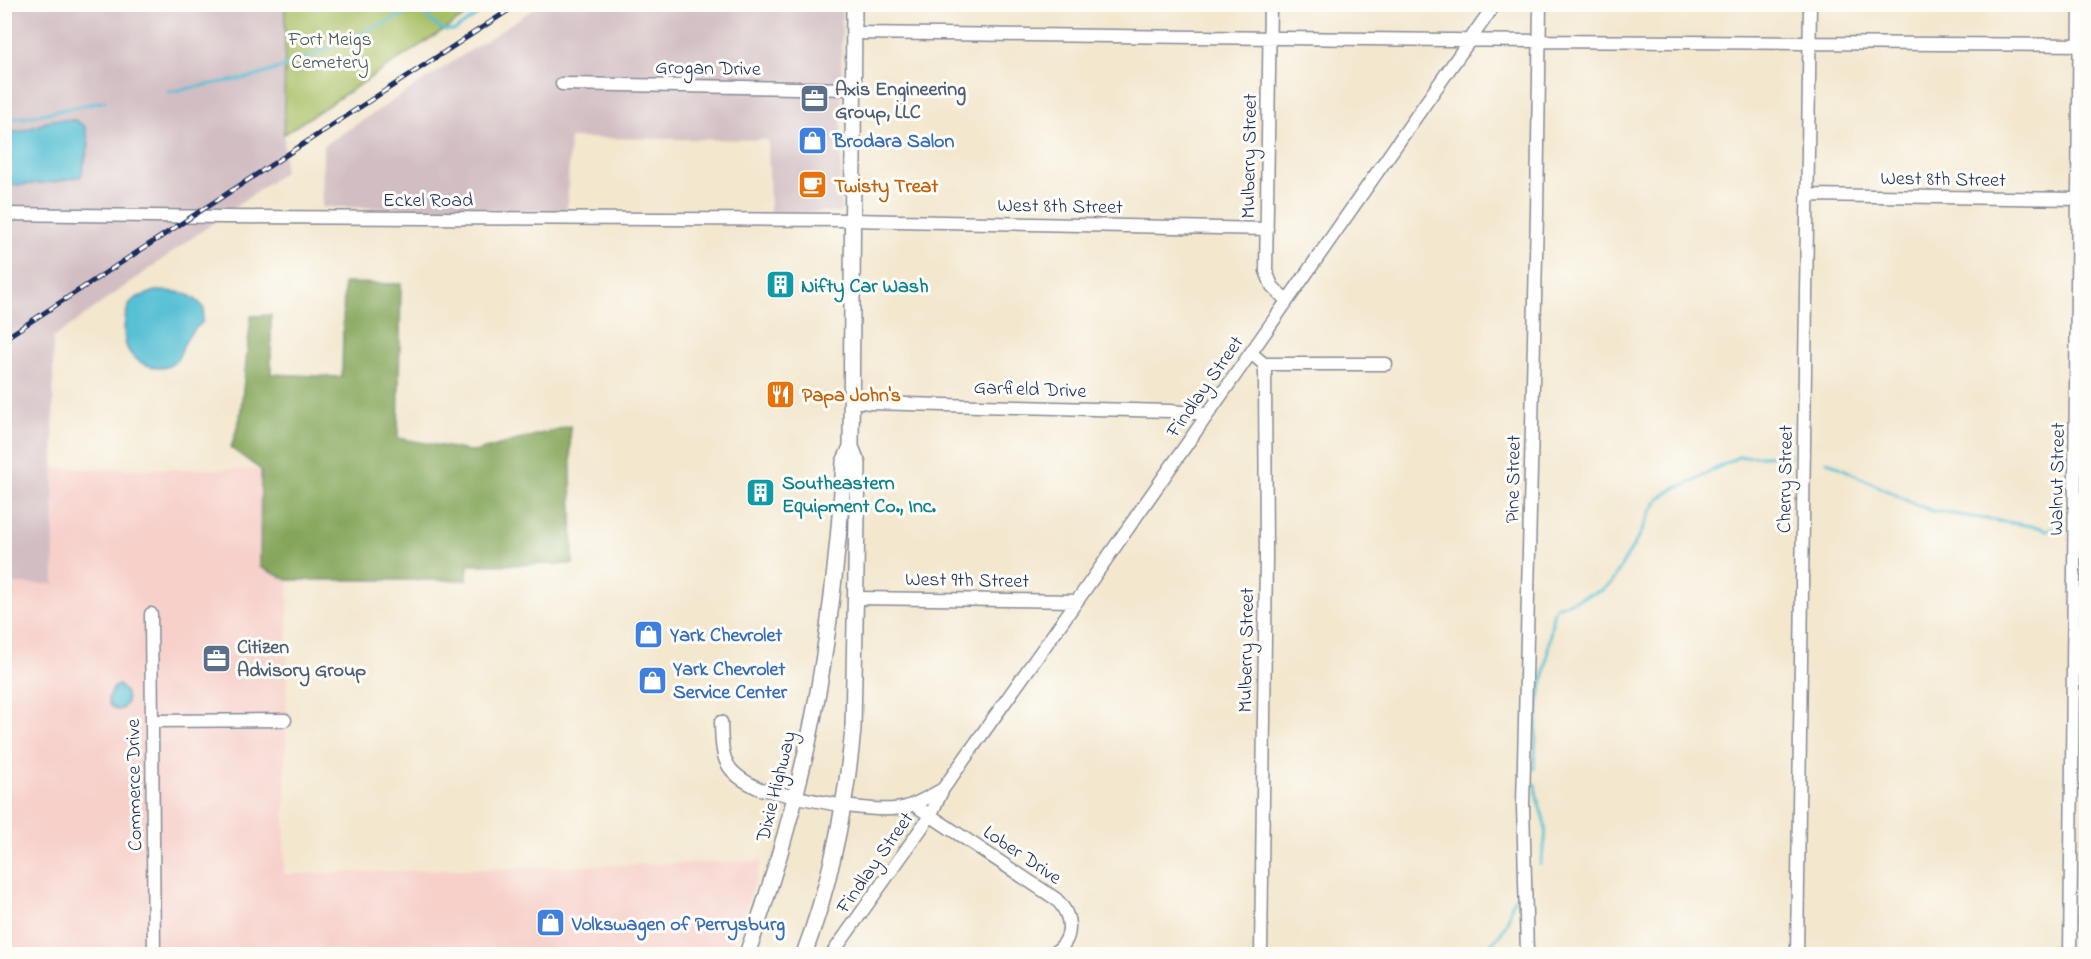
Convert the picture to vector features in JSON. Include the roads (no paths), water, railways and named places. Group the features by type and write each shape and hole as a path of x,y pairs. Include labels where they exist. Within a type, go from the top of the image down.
{"main road":[{"name":"Dixie Highway","path":"804,954 829,873 844,805 853,729 858,464 851,447 854,4"},
{"name":"Dixie Highway","path":"747,954 780,857 796,796 820,681 835,571 844,462 851,447"}],"street":[{"name":"Mulberry Street","path":"1270,4 1266,271 1272,286 1287,301"},
{"name":"Findlay Street","path":"832,954 930,816 943,789 1495,4"},
{"name":"Pine Street","path":"1527,954 1523,805 1537,237 1540,4"},
{"name":"Cherry Street","path":"1797,954 1810,4"},
{"name":"Walnut Street","path":"2070,954 2078,199 2083,44 2080,4"},
{"path":"854,33 1810,44 2083,44"},
{"name":"Grogan Drive","path":"562,84 853,88"},
{"name":"West 8th Street","path":"1808,195 2078,199"},
{"name":"Eckel Road","path":"4,214 852,220"},
{"name":"West 8th Street","path":"852,220 1267,229"},
{"path":"1251,353 1264,364 1386,364"},
{"name":"Mulberry Street","path":"1261,954 1266,524 1266,372 1264,364"},
{"name":"Garfield Drive","path":"851,401 1208,414"},
{"name":"West 9th Street","path":"856,598 1077,601"},
{"name":"Commerce Drive","path":"151,614 154,954"},
{"path":"152,721 285,720"},
{"name":"Findlay Street","path":"721,722 722,751 726,763 747,783 760,789 879,810 904,808 943,789"},
{"name":"Lober Drive","path":"913,804 1056,899 1063,906 1069,918 1069,932 1063,945 1052,954"}],"water":[{"path":"53,120 75,120 85,127 89,144 81,176 55,182 5,186 5,132 20,132"},
{"path":"155,291 189,295 204,309 202,323 182,347 178,359 164,368 146,365 135,358 128,350 125,339 125,317 133,300"},
{"path":"119,685 126,693 127,702 122,709 117,710 110,706 108,699 114,687"}],"waterway":[{"path":"168,92 257,76 304,59 410,12 422,12 440,28 455,30 494,4"},
{"path":"4,119 27,117 105,101"},
{"path":"1534,769 1538,701 1556,607 1602,590 1611,583 1659,499 1673,489 1738,457 1789,455"},
{"path":"1827,461 1933,511 2047,530 2060,528"},
{"path":"1535,784 1545,830 1540,864"},
{"path":"1475,954 1486,948 1500,934 1516,897"}],"railway":[{"path":"4,339 518,4"}],"place":[{"name":"Axis Engineering Group, LLC","path":"814,99"},
{"name":"Brodara Salon","path":"812,140"},
{"name":"Twisty Treat","path":"813,185"},
{"name":"Nifty Car Wash","path":"780,285"},
{"name":"Papa John's","path":"781,394"},
{"name":"Southeastern Equipment Co., Inc.","path":"761,493"},
{"name":"Yark Chevrolet","path":"649,634"},
{"name":"Citizen Advisory Group","path":"216,658"},
{"name":"Yark Chevrolet Service Center","path":"652,680"},
{"name":"Volkswagen of Perrysburg","path":"551,923"}],"park label":[{"name":"Fort Meigs Cemetery","path":"330,50"}]}
